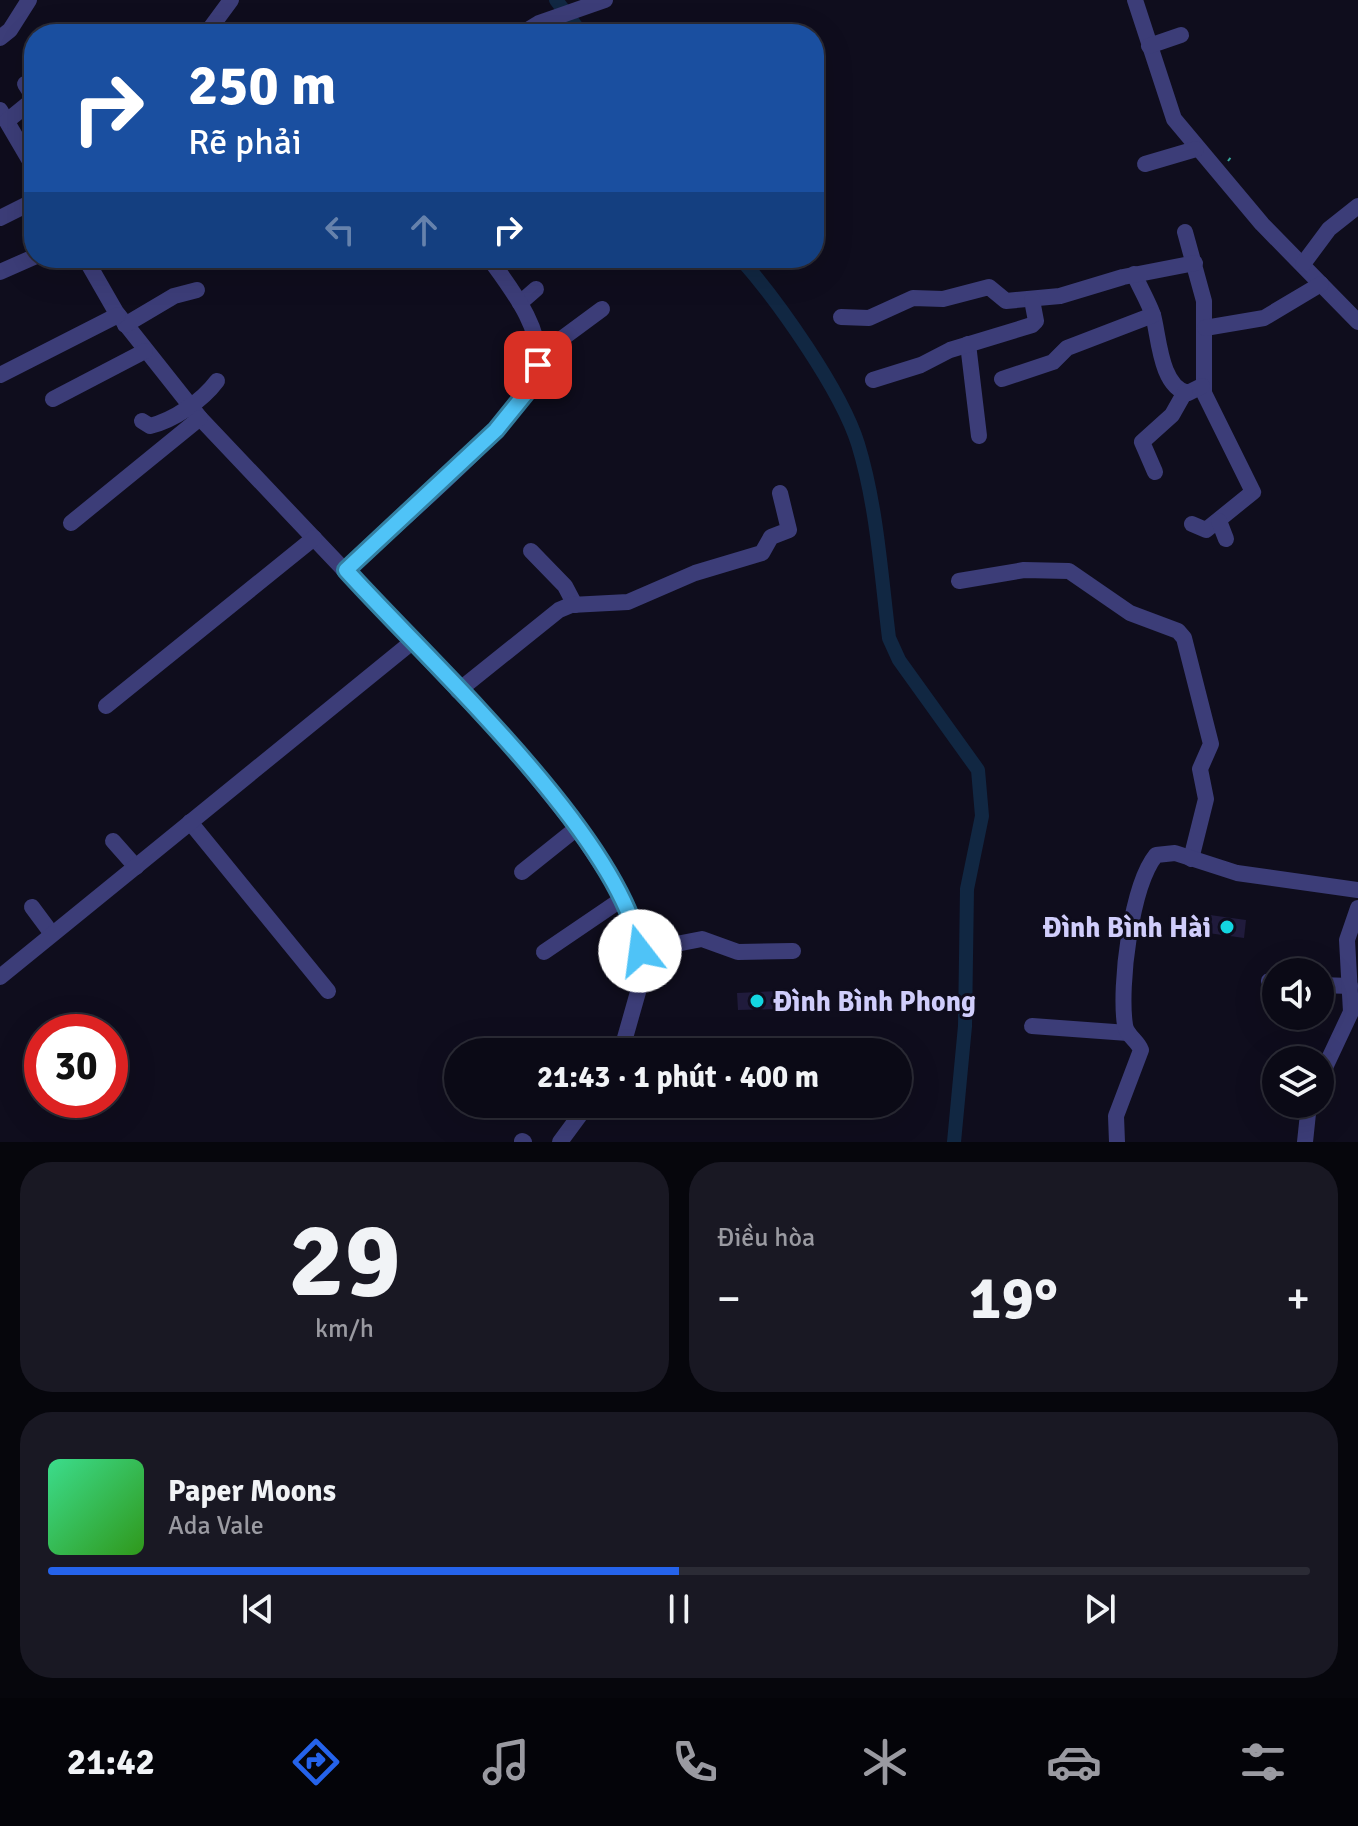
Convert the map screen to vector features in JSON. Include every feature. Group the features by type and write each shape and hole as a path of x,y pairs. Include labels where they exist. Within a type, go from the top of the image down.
{"street":[{"path":"0,38 10,30 29,0"},
{"path":"213,24 231,0"},
{"path":"1135,0 1168,107 1196,149 1358,322"},
{"path":"537,24 597,2"},
{"path":"1149,46 1181,35"},
{"path":"24,100 4,116 24,134"},
{"path":"1145,164 1196,149"},
{"path":"0,218 24,206"},
{"path":"1303,264 1329,229 1358,206"},
{"path":"1155,472 1142,442 1172,415 1194,389 1205,328 1195,263 1185,232"},
{"path":"0,272 24,261"},
{"path":"841,317 869,318 913,298 943,299 989,287 1001,300 1032,300 1134,274 1195,263"},
{"path":"91,268 122,320 195,411 511,746 577,828 622,899 637,933 640,985 626,1038"},
{"path":"346,570 496,430 530,388 537,357 533,337 520,303 496,268"},
{"path":"1134,274 1153,315 1164,364 1176,385 1194,389 1253,492 1203,531 1192,524"},
{"path":"1205,328 1264,318 1321,284"},
{"path":"520,303 536,289"},
{"path":"0,375 174,296 197,290"},
{"path":"873,380 921,365 968,344 1035,323 1032,300"},
{"path":"537,357 602,309"},
{"path":"1002,379 1053,362 1067,348 1153,315"},
{"path":"968,344 979,436"},
{"path":"53,399 145,351"},
{"path":"71,523 195,411 217,381"},
{"path":"142,421 147,426 155,425 195,411"},
{"path":"458,691 559,610 575,605 628,602 695,573 762,553 771,537 789,530 780,493"},
{"path":"1219,521 1226,539"},
{"path":"106,706 314,538"},
{"path":"531,551 565,586 575,605"},
{"path":"959,581 1024,570 1069,571 1130,613 1178,631 1184,638 1211,744 1200,769 1206,804 1191,859"},
{"path":"0,977 412,642"},
{"path":"190,822 328,991"},
{"path":"522,872 577,828"},
{"path":"113,841 136,867"},
{"path":"1117,1142 1116,1116 1141,1050 1128,1033 1121,979 1146,874 1161,853 1237,873 1358,890"},
{"path":"544,952 622,899"},
{"path":"32,907 52,934"},
{"path":"1334,1048 1351,1012 1347,940 1358,908"},
{"path":"640,951 702,939 738,952 793,951"},
{"path":"1334,985 1350,986"},
{"path":"1032,1026 1128,1033"},
{"path":"560,1142 578,1118"},
{"path":"1305,1142 1308,1118"}],"building":[{"name":"Đình Bình Hài","path":"1210,915 1246,920 1244,938 1208,933"},
{"name":"Đình Bình Phong","path":"777,991 777,1009 738,1010 737,993"}],"waterway":[{"path":"556,0 574,24"},
{"path":"748,268 807,347 850,422 870,491 889,638 899,660 978,770 982,816 967,889 965,1026 954,1142"}],"place":[{"name":"Đình Bình Hài","path":"1227,927"},
{"name":"Đình Bình Phong","path":"757,1001"}],"route":[{"path":"538,365 530,388 496,430 346,570 511,746 577,828 630,914 640,951"}]}
